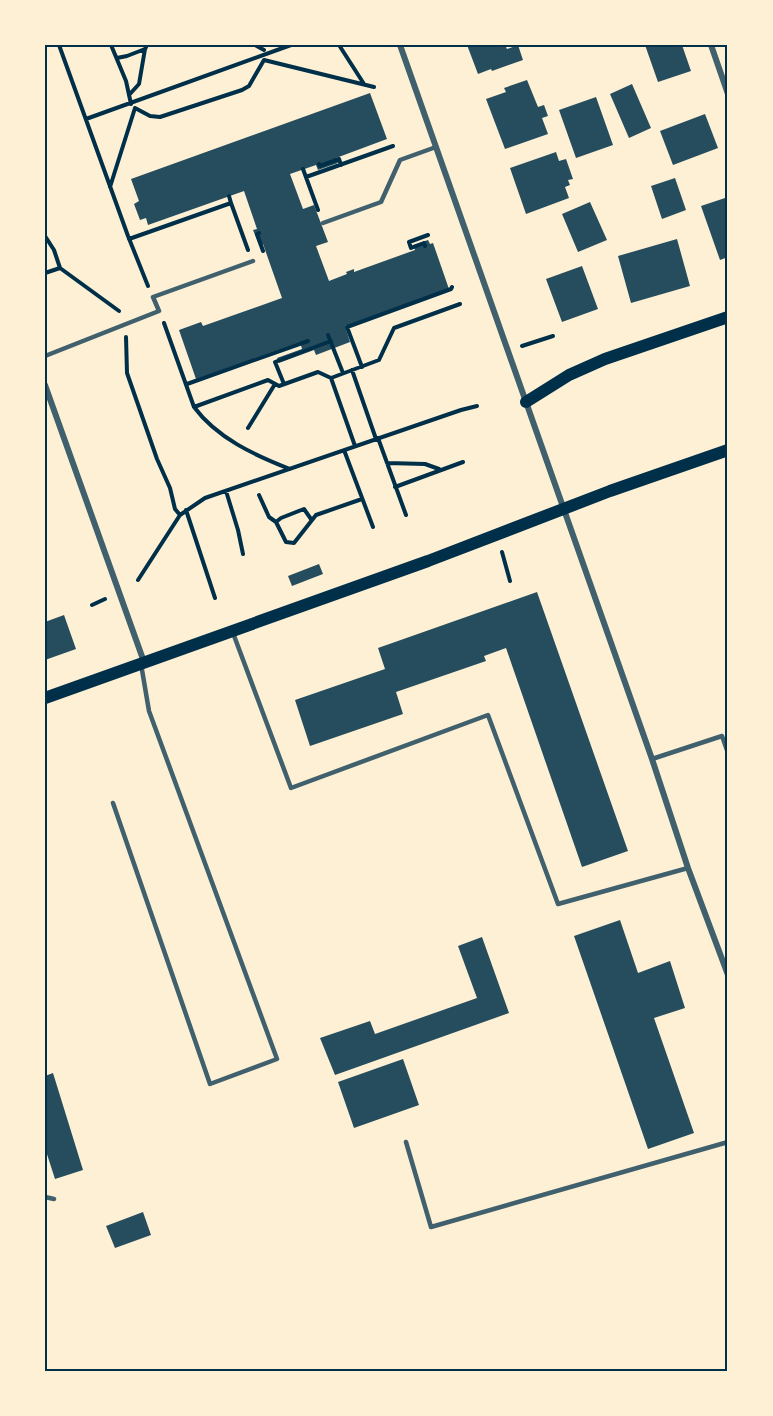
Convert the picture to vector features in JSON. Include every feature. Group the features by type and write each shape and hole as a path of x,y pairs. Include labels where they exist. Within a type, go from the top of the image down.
{"main road":[{"path":"526,402 569,375 605,359 728,317"},
{"path":"45,698 428,561 610,491 728,450"}],"street":[{"path":"400,45 652,759 688,868 728,975"},
{"path":"711,45 728,94"},
{"path":"45,385 142,663"}],"lane":[{"path":"323,223 381,202 400,159 436,147"},
{"path":"45,356 159,311 153,297 253,261"},
{"path":"232,631 291,788 488,715 558,904 688,868"},
{"path":"113,803 210,1084 277,1059 149,711 142,663"},
{"path":"652,759 722,736 728,753"},
{"path":"406,1142 431,1227 728,1142"},
{"path":"45,1197 54,1199"}],"path":[{"path":"59,45 129,239 153,297"},
{"path":"110,188 135,108 111,45"},
{"path":"255,45 263,53 374,87"},
{"path":"86,120 263,53 291,45"},
{"path":"339,45 364,84"},
{"path":"117,58 146,47"},
{"path":"129,94 134,92 139,84 146,47"},
{"path":"135,108 150,116 160,117 224,97 249,86 263,53"},
{"path":"306,177 395,145"},
{"path":"319,164 320,166 339,159 341,165"},
{"path":"303,169 323,223"},
{"path":"229,196 253,261 265,257 257,234 259,233"},
{"path":"129,239 231,203"},
{"path":"425,246 424,243 411,248 409,242 428,235"},
{"path":"45,236 54,250 60,268 122,314 127,324"},
{"path":"45,273 60,268"},
{"path":"362,367 347,327 452,287"},
{"path":"194,407 268,380 279,386 318,372 331,378 362,367 379,360 394,328 460,304"},
{"path":"125,334 127,373 157,459 170,488 175,509 180,515"},
{"path":"328,335 343,374"},
{"path":"519,344 522,346 553,336"},
{"path":"170,338 194,407 201,416 237,446 290,469"},
{"path":"187,384 308,341"},
{"path":"284,384 275,362 331,341"},
{"path":"352,370 406,515"},
{"path":"331,378 355,446"},
{"path":"248,428 275,384"},
{"path":"138,580 180,515 204,498 477,406"},
{"path":"344,450 373,527"},
{"path":"395,487 463,462"},
{"path":"387,463 425,465 439,470"},
{"path":"226,491 243,554"},
{"path":"259,495 269,517 276,522 286,542 291,543 294,543 316,515 362,500"},
{"path":"276,522 299,509 304,509 311,519"},
{"path":"186,510 215,598"},
{"path":"502,552 510,581"},
{"path":"92,605 106,599"}],"building":[{"path":"467,45 505,45 507,49 518,45 523,60 478,74"},
{"path":"645,45 682,45 691,71 658,82"},
{"path":"527,80 538,107 544,105 548,116 542,118 548,134 505,149 486,99 506,92 504,88"},
{"path":"632,84 651,128 629,138 610,94"},
{"path":"370,93 387,139 336,158 338,163 318,170 316,165 290,174 303,209 314,205 328,242 316,246 329,281 354,269 354,272 415,250 413,245 428,240 430,244 433,243 449,289 345,326 350,342 316,355 314,350 279,363 277,358 302,349 300,342 196,379 179,330 201,322 203,326 282,298 263,244 259,245 253,230 257,229 244,191 148,225 146,218 140,220 134,204 139,201 131,179"},
{"path":"596,97 613,145 576,158 559,110"},
{"path":"705,114 718,148 673,165 660,131"},
{"path":"556,152 559,161 566,159 573,179 568,180 570,185 565,187 569,198 526,214 510,168"},
{"path":"675,178 686,210 662,219 651,186"},
{"path":"728,197 728,257 720,260 701,206"},
{"path":"590,202 607,240 578,252 562,214"},
{"path":"677,239 690,286 631,303 618,256"},
{"path":"582,266 598,309 562,322 546,279"},
{"path":"319,564 323,574 292,586 288,576"},
{"path":"537,592 628,851 582,867 506,648 484,656 486,661 396,692 403,714 310,746 295,700 385,669 378,648"},
{"path":"64,615 76,649 45,660 45,622"},
{"path":"620,920 638,973 670,961 685,1008 654,1018 694,1133 648,1149 574,936"},
{"path":"482,937 509,1013 335,1075 320,1038 370,1021 375,1034 477,998 458,946"},
{"path":"403,1059 419,1105 354,1128 338,1082"},
{"path":"53,1073 83,1170 55,1179 45,1148 45,1076"},
{"path":"143,1212 151,1235 115,1248 106,1226"}]}
